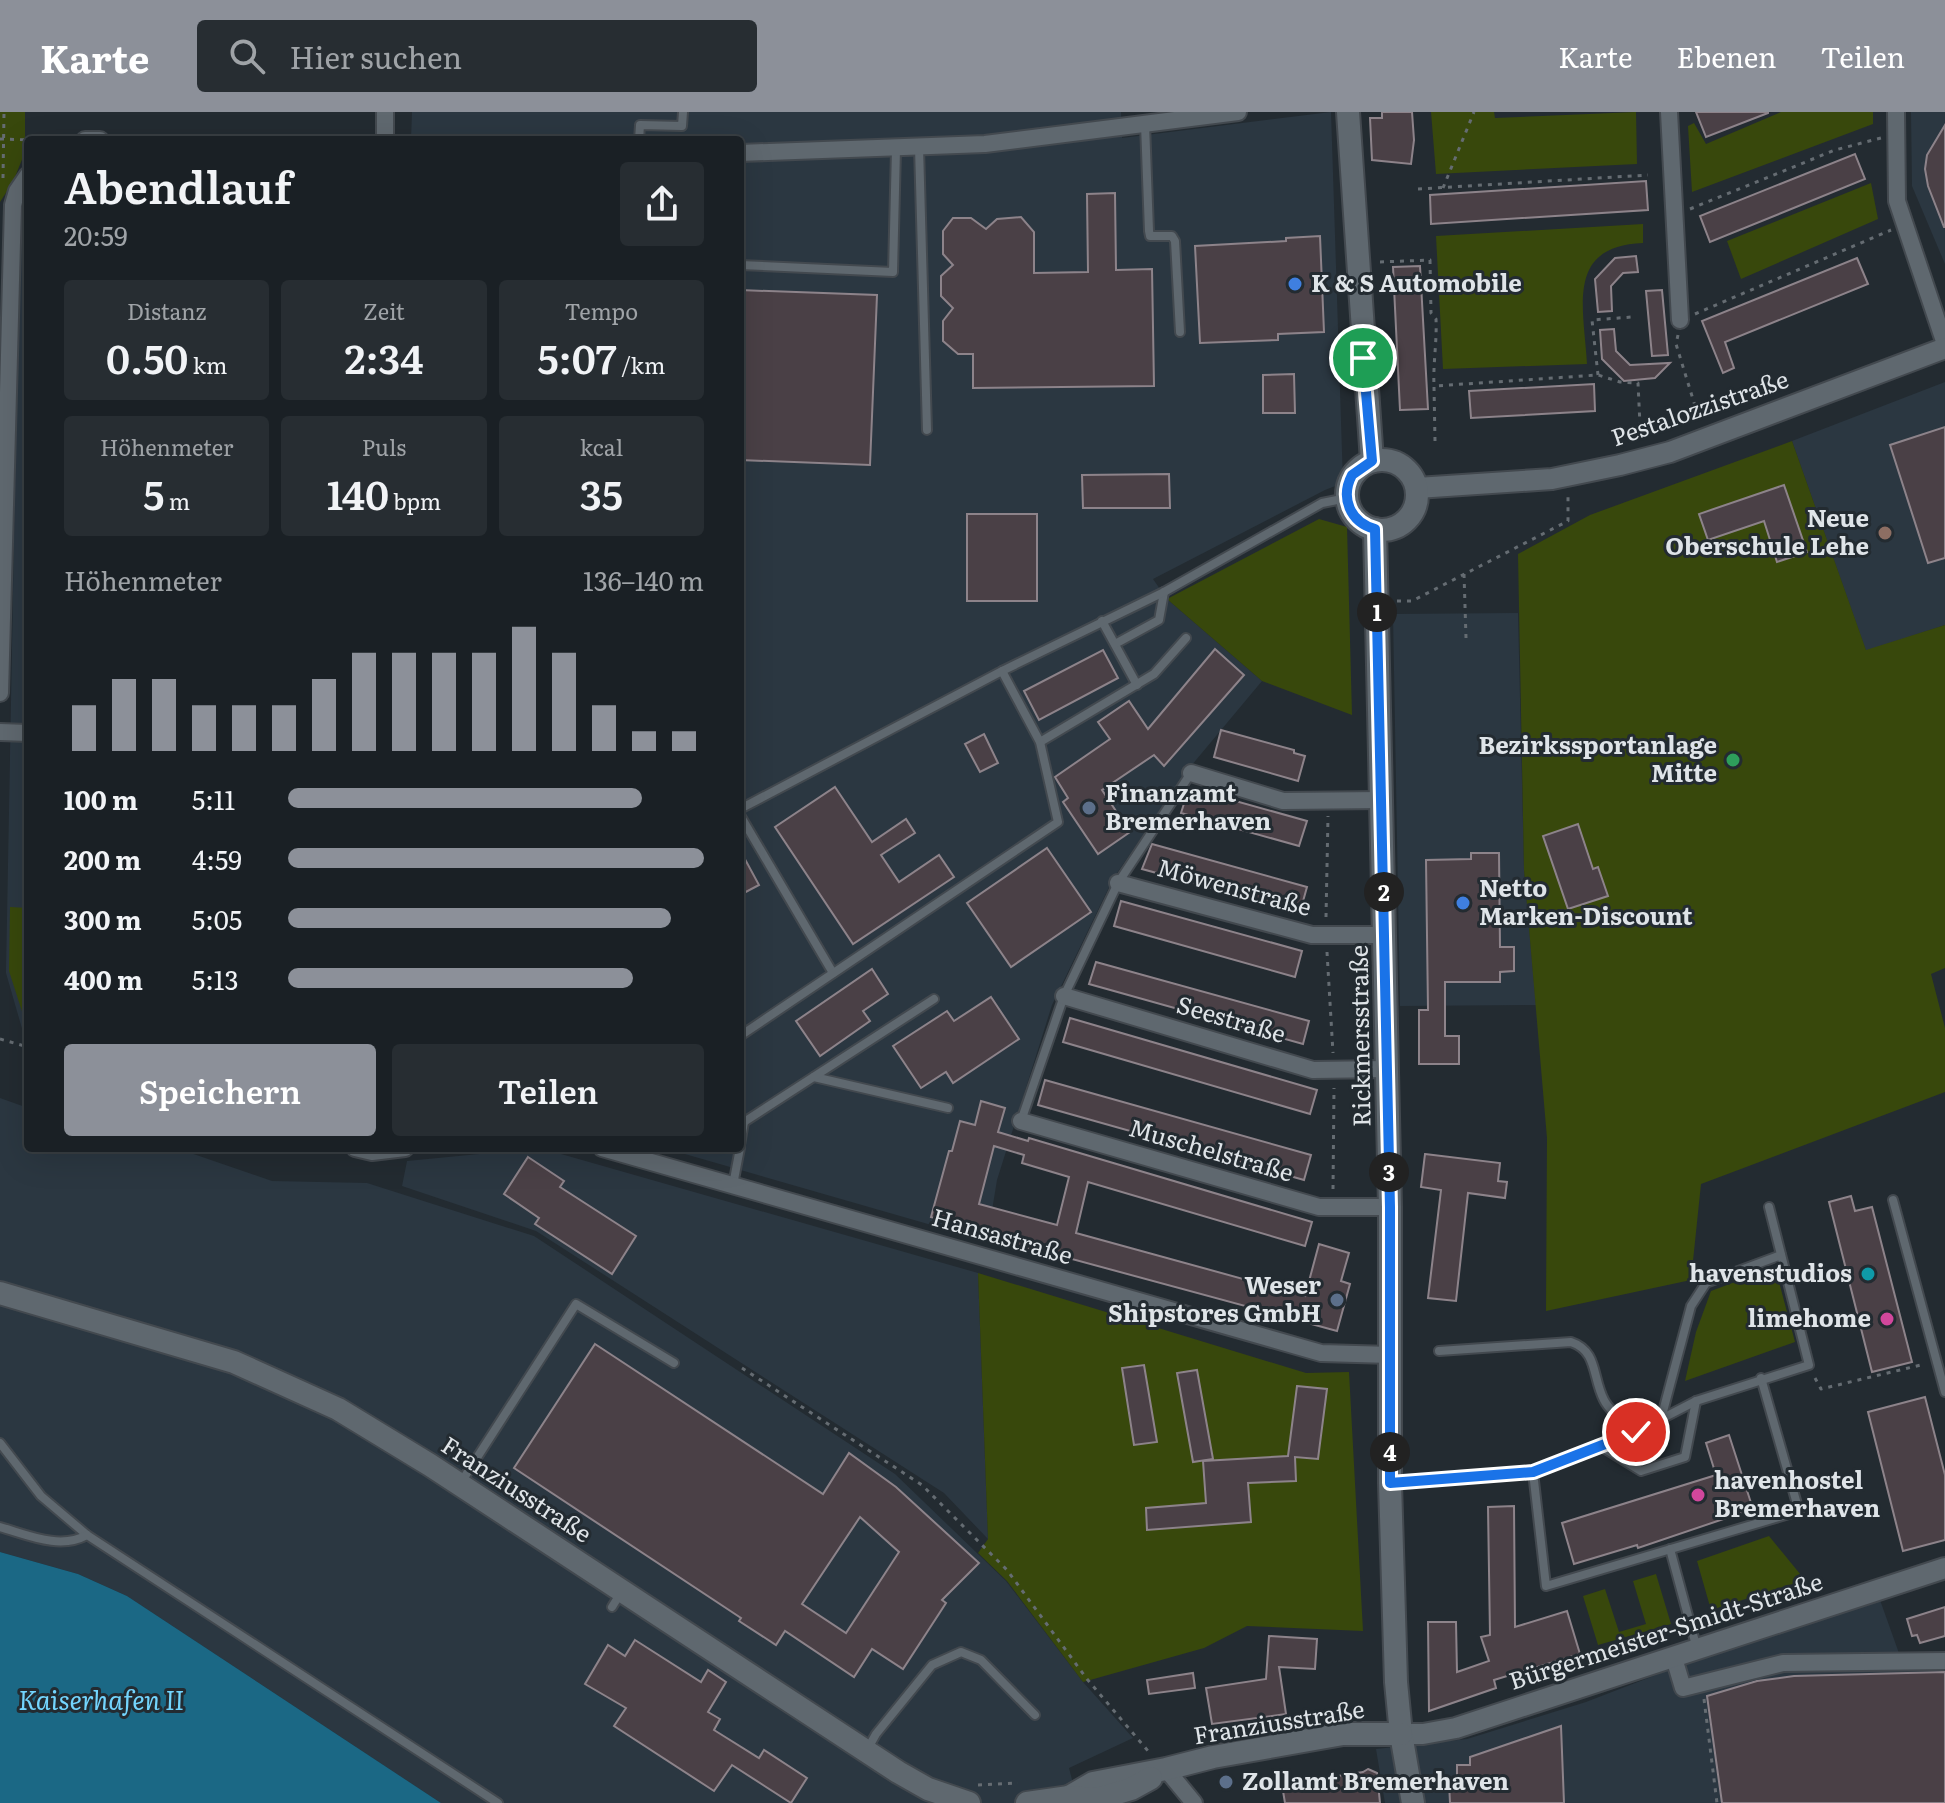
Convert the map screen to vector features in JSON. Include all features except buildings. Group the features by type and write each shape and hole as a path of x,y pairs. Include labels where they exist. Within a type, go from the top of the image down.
{"main road":[{"path":"1348,112 1372,461"},
{"path":"1390,460 1401,465 1413,477 1417,488 1416,505 1407,519 1393,529 1375,529 1358,521 1349,509 1347,498 1352,475 1372,461 1390,460"},
{"name":"Rickmersstraße","path":"1375,529 1390,1207 1390,1483 1396,1682 1413,1803"},
{"name":"Franziusstraße","path":"0,1293 191,1348 265,1374 338,1409 460,1485 617,1598 928,1789 965,1803"},
{"name":"Franziusstraße","path":"1027,1803 1087,1800 1121,1793 1158,1762 1213,1757 1343,1734 1401,1734"}],"street":[{"path":"385,112 385,136"},
{"path":"744,153 985,144 1238,112"},
{"path":"1669,112 1680,320"},
{"path":"1896,112 1897,201 1945,346"},
{"path":"0,693 4,365 12,213 17,191 24,181"},
{"name":"Pestalozzistraße","path":"1417,488 1568,476 1670,452 1945,346"},
{"path":"0,732 24,733"},
{"path":"1191,773 1283,801 1382,800"},
{"name":"Möwenstraße","path":"1118,883 1312,935 1385,935"},
{"name":"Seestraße","path":"1064,996 1313,1070 1387,1069"},
{"name":"Muschelstraße","path":"1021,1121 1319,1207 1390,1207"},
{"name":"Hansastraße","path":"616,1152 1321,1353 1391,1355"},
{"name":"Bürgermeister-Smidt-Straße","path":"1401,1734 1445,1731 1945,1568"},
{"path":"1674,1658 1683,1688 1783,1663 1945,1661"},
{"path":"1158,1762 1194,1803"}],"lane":[{"path":"639,136 640,125 682,126 683,112"},
{"path":"1145,124 1149,231 1150,236 1172,236 1175,241 1180,332"},
{"path":"919,147 927,430"},
{"path":"744,265 893,272 896,149"},
{"path":"744,810 1002,671 1164,592 1322,503 1347,498"},
{"path":"1115,644 1159,620 1164,592"},
{"path":"1102,621 1137,685"},
{"path":"1040,742 1154,674 1186,638"},
{"path":"744,1033 1058,822 1040,742 1002,671"},
{"path":"1021,1121 1064,996 1118,883 1191,773"},
{"path":"744,819 833,973"},
{"path":"744,1118 814,1077 934,999"},
{"path":"814,1077 948,1108"},
{"path":"733,1185 739,1152"},
{"path":"1893,1200 1945,1392"},
{"path":"1390,1483 1533,1472 1602,1447 1696,1401 1809,1365 1769,1207"},
{"path":"1661,1419 1691,1306 1706,1283 1781,1255"},
{"path":"460,1485 576,1304 674,1363"},
{"path":"1439,1351 1571,1342 1582,1346 1590,1354 1605,1403 1636,1432"},
{"path":"1533,1472 1546,1586 1799,1511 1761,1378"},
{"path":"1602,1447 1641,1471 1685,1457 1696,1401"},
{"path":"0,1443 41,1496 87,1535 498,1803"},
{"path":"0,1527 56,1542 74,1541 87,1535"},
{"path":"1670,1549 1698,1650"},
{"path":"866,1750 932,1665 961,1652 981,1660 1035,1715"}],"path":[{"path":"4,112 2,172 12,213"},
{"path":"1443,188 1474,112"},
{"path":"1674,216 1835,150 1896,134"},
{"path":"1,139 24,140"},
{"path":"1418,189 1648,175"},
{"path":"1696,409 1676,344 1680,320 1905,224"},
{"path":"1357,263 1430,260 1431,313 1436,319 1438,349 1433,356 1435,441"},
{"path":"1598,375 1592,320 1632,317"},
{"path":"1434,386 1598,375 1620,382 1638,383 1640,425"},
{"path":"1377,602 1412,601 1568,521 1568,476"},
{"path":"1464,574 1466,638"},
{"path":"1328,801 1326,935 1334,1070 1332,1207"},
{"path":"0,1039 24,1046"},
{"path":"1809,1365 1821,1389 1937,1361"},
{"path":"742,1368 922,1485 1007,1570 1087,1679 1158,1762"},
{"path":"1701,1683 1717,1803"}],"shaded area":[{"path":"412,112 1121,112 1122,138 1331,112 1343,483 1153,579 1167,599 1262,681 1186,772 1113,879 1052,1005 997,1180 987,1241 678,1152 744,1152 744,136 411,136"},
{"path":"1911,112 1945,112 1945,264 1912,186"},
{"path":"24,205 24,1032 6,973 20,215"},
{"name":"Neue Oberschule Lehe","path":"1945,382 1945,625 1866,651 1792,441"},
{"path":"1518,613 1524,870 1536,1005 1400,1006 1393,614"},
{"path":"0,1098 24,1107 24,1152 188,1152 272,1181 367,1183 534,1236 895,1474 1006,1581 1083,1682 1133,1738 1069,1768 1078,1803 441,1803 127,1596 78,1574 0,1552"},
{"path":"499,1152 554,1152 978,1273 988,1539 944,1493 536,1231 402,1186 407,1161"},
{"path":"1880,1600 1900,1656 1945,1653 1945,1803 1385,1803 1376,1749 1467,1739 1586,1702 1687,1663"}],"green space":[{"path":"0,112 25,112 24,154 13,182 0,202"},
{"path":"1431,112 1494,112 1495,118 1636,112 1637,164 1436,174"},
{"path":"1781,112 1873,112 1873,124 1692,192 1688,126 1694,123 1706,144"},
{"path":"1871,183 1878,219 1741,279 1727,241"},
{"path":"1643,224 1643,243 1618,247 1601,255 1590,268 1583,302 1587,364 1443,369 1436,236"},
{"name":"Bezirkssportanlage Mitte","path":"1792,441 1866,650 1945,625 1945,968 1931,974 1945,1028 1945,1092 1701,1184 1691,1280 1546,1311 1547,1138 1524,870 1518,554 1590,515"},
{"path":"1319,519 1347,527 1352,715 1262,681 1167,599"},
{"path":"10,907 24,908 24,1018 9,971"},
{"path":"1775,1267 1795,1342 1685,1381 1696,1332 1711,1291"},
{"path":"978,1273 1306,1373 1349,1372 1363,1631 1247,1626 1204,1648 1083,1682 1007,1581 978,1553 988,1539"},
{"path":"1769,1536 1805,1580 1711,1610 1697,1561"},
{"path":"1656,1574 1671,1624 1598,1645 1583,1596 1605,1589 1619,1632 1646,1624 1633,1581"}],"water":[{"name":"Kaiserhafen II","path":"0,1552 78,1574 127,1596 441,1803 0,1803"}],"place":[{"name":"K & S Automobile","path":"1295,284"},
{"name":"Neue Oberschule Lehe","path":"1885,533"},
{"name":"Bezirkssportanlage Mitte","path":"1733,760"},
{"name":"Finanzamt Bremerhaven","path":"1089,808"},
{"name":"Netto Marken-Discount","path":"1463,903"},
{"name":"havenstudios","path":"1868,1274"},
{"name":"Weser Shipstores GmbH","path":"1337,1300"},
{"name":"limehome","path":"1887,1319"},
{"name":"havenhostel Bremerhaven","path":"1698,1495"},
{"name":"Zollamt Bremerhaven","path":"1226,1782"}],"route":[{"path":"1363,358 1372,461 1352,475 1347,498 1349,509 1358,521 1375,529 1390,1207 1390,1483 1533,1472 1636,1432"}]}
